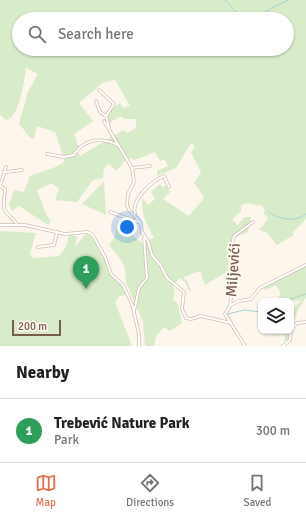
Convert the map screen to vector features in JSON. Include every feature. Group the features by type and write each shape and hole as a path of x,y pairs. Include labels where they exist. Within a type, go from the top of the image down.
{"street":[{"path":"99,90 114,105 106,116"},
{"path":"96,101 100,112 106,116 109,128"},
{"path":"104,121 132,168 134,182 129,191 127,205 130,211 141,223 145,242 147,278 138,288 134,314"},
{"path":"47,154 64,157 74,155 78,149 98,140 106,140 119,145"},
{"path":"132,168 150,166"},
{"path":"6,167 6,172 0,185 5,189 4,211 14,219 17,225"},
{"path":"6,172 22,170"},
{"path":"135,216 134,208 139,198 154,182 164,176 169,187"},
{"path":"110,212 141,223"},
{"name":"Miljevići","path":"244,346 225,314 230,306 234,273 232,266 232,240 234,236 253,222"},
{"path":"0,225 25,224 65,234 87,232 92,234 105,257 111,274 123,286 132,304 139,334 139,346"},
{"path":"38,247 54,246 57,232"},
{"path":"145,242 168,278 184,292 182,307 186,318 191,319 201,316 231,323"},
{"path":"230,306 239,301 251,299 260,288 306,265"},
{"path":"294,326 296,323 306,322"},
{"path":"283,346 290,340 291,334"}],"green space":[{"path":"0,0 306,0 306,219 293,232 294,235 277,245 267,233 258,229 262,227 268,218 263,213 265,210 262,206 246,203 241,206 241,212 232,220 238,225 244,217 251,217 248,232 234,237 233,235 229,250 228,271 205,285 200,271 184,277 185,280 187,280 191,290 189,291 186,283 180,278 173,285 175,293 173,299 178,304 182,323 170,331 164,327 156,336 154,346 145,346 143,322 125,280 126,275 124,265 109,245 115,236 117,221 126,219 135,222 127,231 142,243 154,238 143,214 142,204 143,198 148,205 155,199 151,192 160,184 163,187 166,185 170,192 163,199 189,216 204,198 194,183 201,173 191,152 195,146 191,143 176,168 157,176 157,171 168,166 164,159 160,161 155,152 135,160 128,158 116,171 109,164 104,169 103,178 93,180 77,202 55,200 59,189 52,183 37,190 46,214 51,221 48,225 19,206 12,211 9,205 14,190 24,192 30,176 58,166 65,161 55,132 37,126 34,139 29,137 19,123 28,92 38,74 26,68 18,106 11,117 6,120 0,115","holes":["115,80 130,106 123,108 120,103 106,114 109,123 121,116 124,119 136,119 136,128 127,133 123,130 80,156 77,150 79,147 74,134 93,121 79,103 102,83"]},
{"path":"104,181 106,215 82,204"},
{"path":"0,231 36,233 30,254 33,258 59,256 66,247 69,235 77,236 75,247 86,233 89,233 105,258 111,275 121,284 126,295 120,296 115,302 132,346 0,346"},
{"path":"306,266 306,298 298,309 294,322 294,308 301,300 294,301 294,298 278,298 281,294 276,285 266,290 261,286"},
{"path":"286,334 292,334 292,341 284,340"}],"waterway":[{"path":"225,0 236,12"},
{"path":"266,12 289,0"},
{"path":"268,212 277,217 287,219 301,217 306,214"},
{"path":"294,298 306,294"},
{"path":"228,314 244,310 258,312"}],"place":[{"name":"Trebević Nature Park","path":"86,289"}]}
